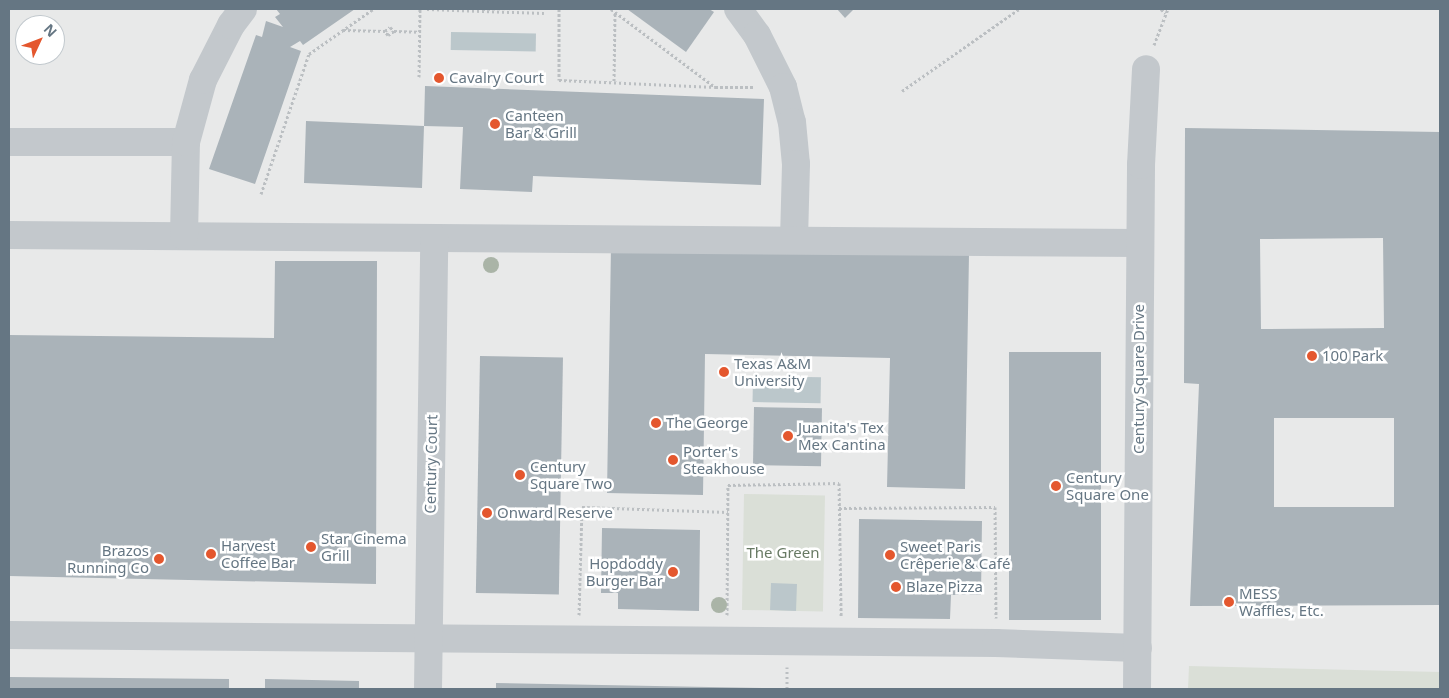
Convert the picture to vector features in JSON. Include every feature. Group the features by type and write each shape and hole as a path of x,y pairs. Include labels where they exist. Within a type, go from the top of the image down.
{"lane":[{"path":"184,236 186,142 203,80 231,25 242,9"},
{"path":"738,9 757,35 783,87 792,122 796,164 794,240"},
{"name":"Century Square Drive","path":"1137,689 1140,243 1146,69"},
{"path":"9,142 186,142"},
{"path":"9,235 1140,243"},
{"name":"Century Court","path":"428,689 434,238"},
{"path":"9,635 996,643 1138,648"}],"path":[{"path":"261,194 309,54 373,9"},
{"path":"419,77 420,9"},
{"path":"427,9 544,13"},
{"path":"559,9 558,80 715,87 783,87"},
{"path":"611,9 715,87"},
{"path":"902,91 1019,9"},
{"path":"1161,9 1164,13"},
{"path":"1146,69 1164,13 1168,9"},
{"path":"614,81 615,12"},
{"path":"343,30 385,31 390,27 394,31 420,32"},
{"path":"727,641 728,485 839,483 842,642"},
{"path":"578,640 582,507 728,512"},
{"path":"839,508 995,507 996,643"}],"shaded area":[{"name":"Texas A&M University","path":"9,9 1440,9 1440,689 9,689"},
{"path":"451,32 536,33 536,51 451,50"},
{"path":"753,376 821,377 821,403 753,402"},
{"path":"771,583 797,584 796,611 770,610"}],"green space":[{"name":"The Green","path":"744,494 825,495 823,611 742,610"},
{"path":"1189,666 1440,672 1440,689 1188,689"}],"building":[{"path":"276,9 355,9 303,45 300,41 290,47 301,51 255,184 209,169 256,35 262,37 266,21 283,27 275,17 280,14"},
{"path":"627,9 709,9 714,12 686,52"},
{"path":"837,9 854,9 845,18"},
{"path":"425,86 764,99 761,185 533,176 532,192 460,189 463,127 424,126"},
{"path":"306,121 424,126 422,188 304,183"},
{"name":"100 Park","path":"1185,128 1440,132 1440,605 1190,606 1199,384 1184,383","holes":["1383,238 1384,328 1261,329 1260,239","1274,418 1394,418 1394,507 1274,507"]},
{"name":"The George","path":"611,246 969,254 965,489 887,487 890,358 705,354 703,495 607,493"},
{"path":"275,261 377,261 376,584 9,576 9,335 274,338"},
{"name":"Century Square One","path":"1009,352 1101,352 1101,620 1009,620"},
{"name":"Century Square Two","path":"480,356 563,357 559,594 476,593"},
{"name":"Juanita's Tex Mex Cantina","path":"754,407 822,408 821,466 753,465"},
{"path":"859,519 982,521 981,595 951,595 950,619 858,618"},
{"path":"602,528 700,530 699,611 618,609 618,593 601,593"},
{"path":"9,677 229,679 229,689 9,689"},
{"path":"265,679 359,681 359,689 265,689"},
{"path":"496,683 762,688 762,689 496,689"}],"place":[{"name":"Cavalry Court","path":"439,78"},
{"name":"Canteen Bar & Grill","path":"495,124"},
{"name":"100 Park","path":"1312,356"},
{"name":"Texas A&M University","path":"724,372"},
{"name":"The George","path":"656,423"},
{"name":"Juanita's Tex Mex Cantina","path":"788,436"},
{"name":"Porter's Steakhouse","path":"673,460"},
{"name":"Century Square Two","path":"520,475"},
{"name":"Century Square One","path":"1056,486"},
{"name":"Onward Reserve","path":"487,513"},
{"name":"Star Cinema Grill","path":"311,547"},
{"name":"Harvest Coffee Bar","path":"211,554"},
{"name":"Sweet Paris Crêperie & Café","path":"890,555"},
{"name":"Brazos Running Co","path":"159,559"},
{"name":"Hopdoddy Burger Bar","path":"673,572"},
{"name":"Blaze Pizza","path":"896,587"},
{"name":"MESS Waffles, Etc.","path":"1229,602"}]}
